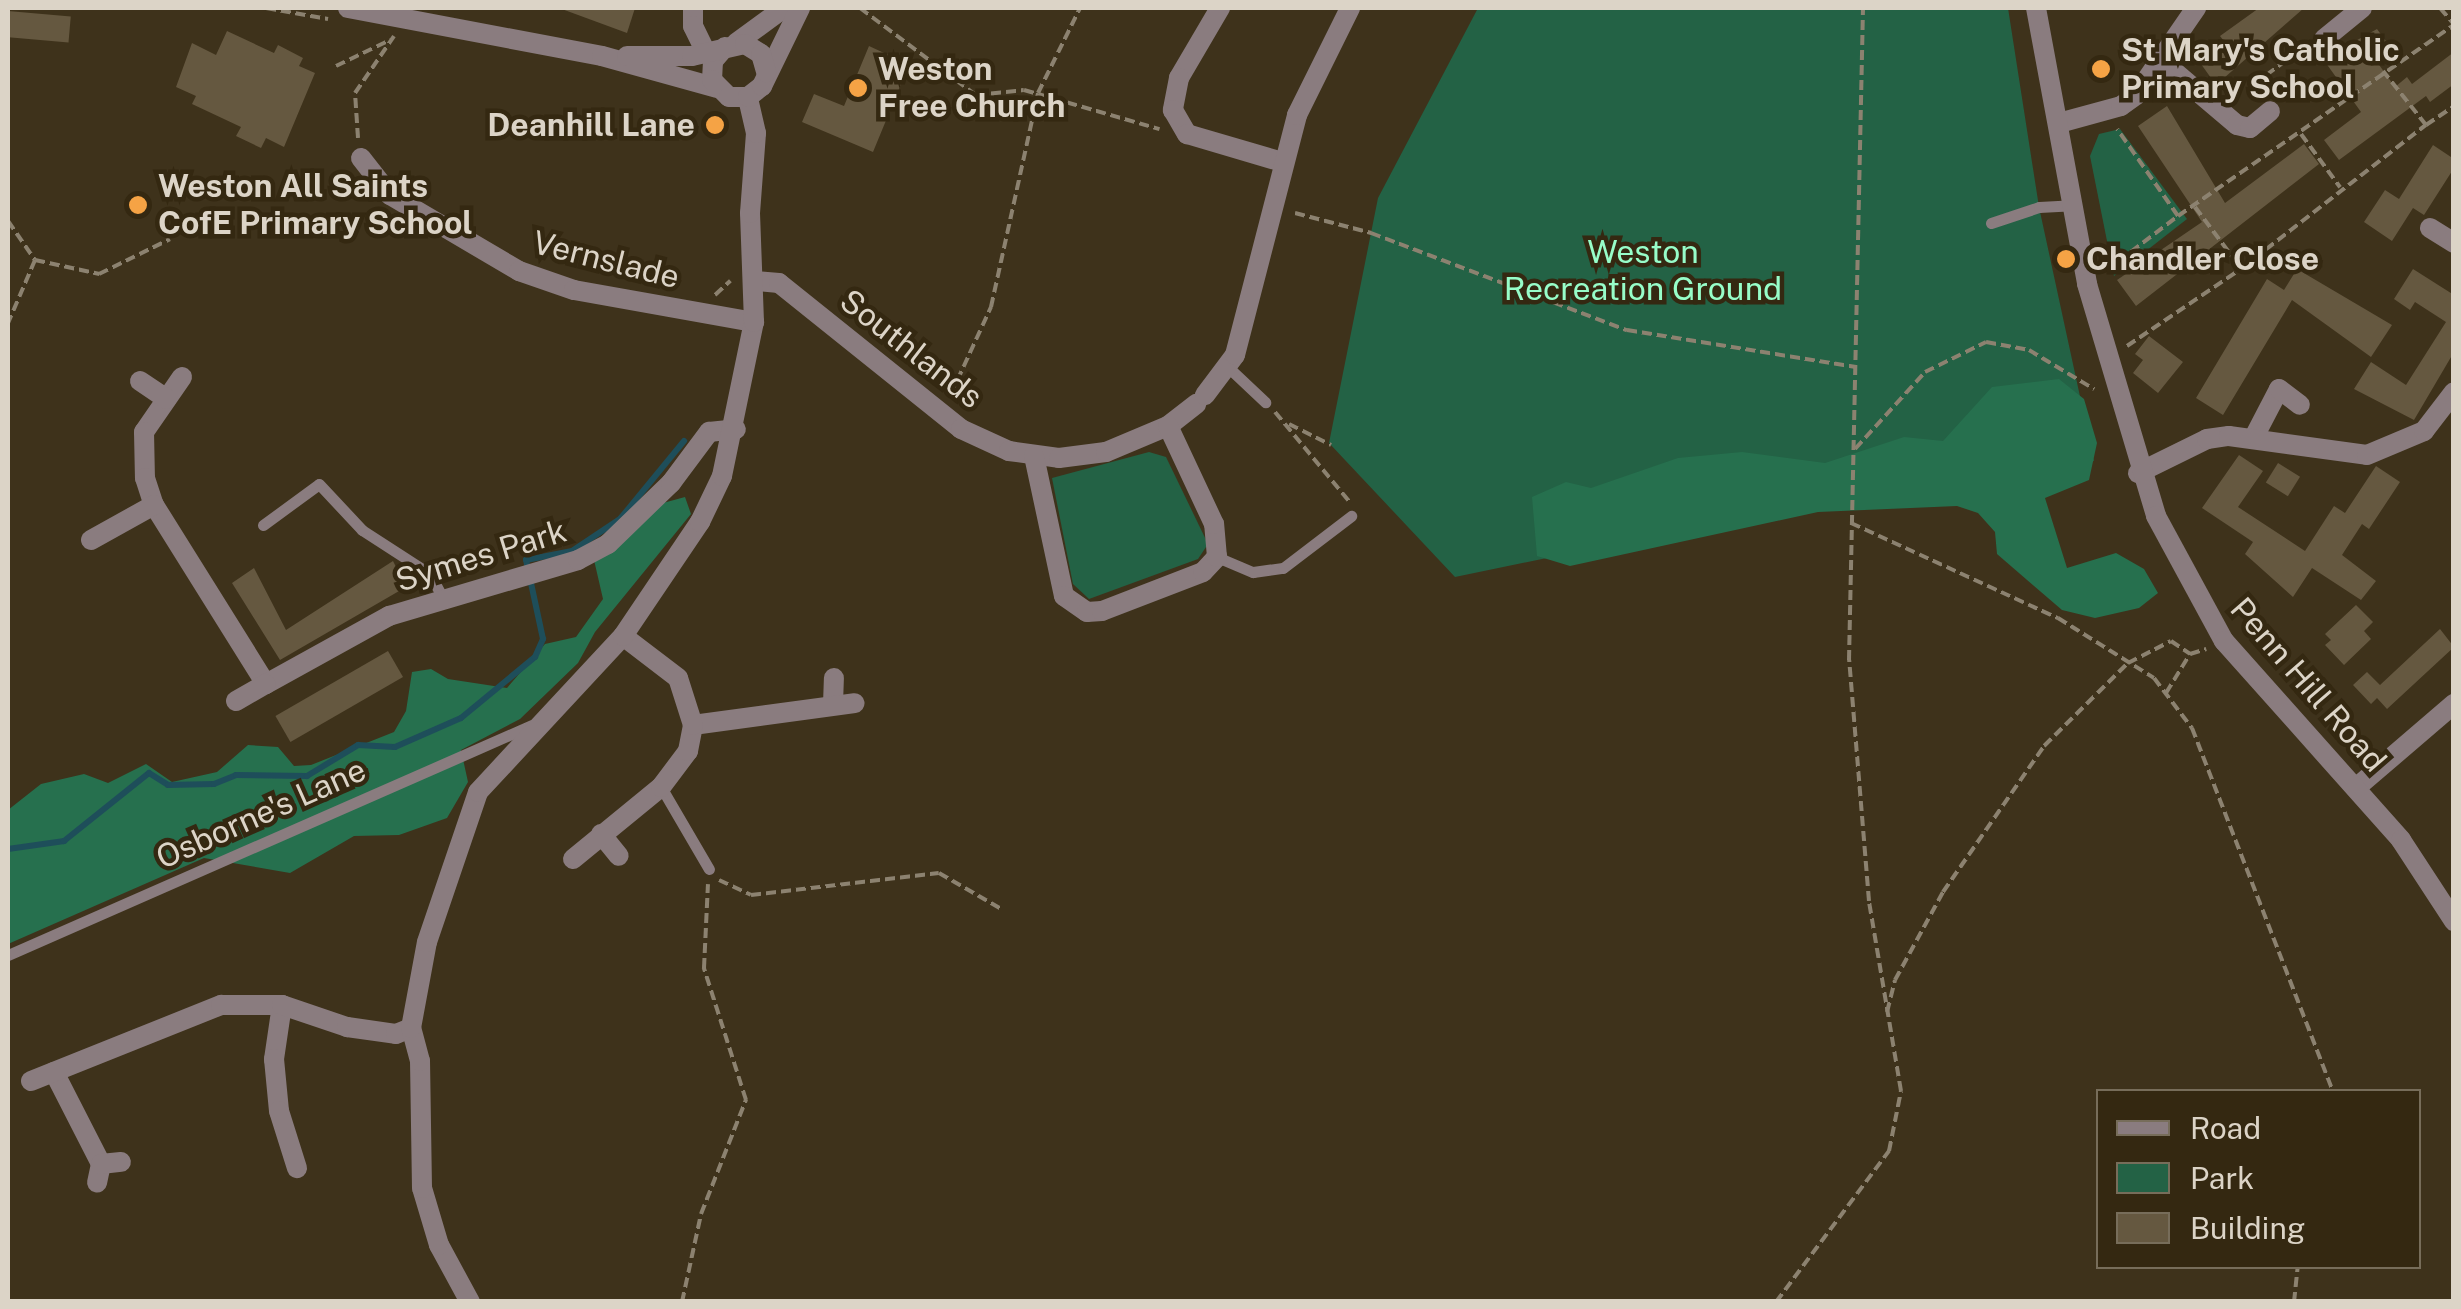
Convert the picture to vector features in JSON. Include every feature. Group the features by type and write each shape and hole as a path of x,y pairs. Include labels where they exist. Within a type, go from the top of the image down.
{"street":[{"path":"348,8 602,56 717,88 729,97 748,97"},
{"path":"693,8 696,34 722,48"},
{"path":"717,88 711,70 722,48 784,8"},
{"path":"470,1302 439,1246 422,1188 420,1061 411,1028 437,902 478,792 536,723 623,636 700,522 736,429 754,322 756,281 750,213 756,133 748,97 800,8"},
{"path":"1220,8 1178,78 1178,122 1200,140 1282,162"},
{"name":"Southlands","path":"756,281 779,284 938,412 985,442 1034,456 1106,452 1168,426 1200,400 1229,368 1282,162 1315,69 1350,8"},
{"name":"Penn Hill Road","path":"2036,8 2087,284 2106,361 2138,473 2178,563 2224,641 2357,787 2454,920"},
{"path":"2059,123 2105,112 2136,95 2164,62 2196,8"},
{"path":"2324,40 2353,10"},
{"path":"602,56 722,48 761,54 766,72"},
{"path":"2164,62 2237,125 2250,128 2270,112"},
{"name":"Vernslade","path":"364,164 390,194 519,271 574,290 754,322"},
{"path":"2430,228 2454,243"},
{"path":"182,378 144,432 141,454 154,505 266,684"},
{"path":"140,381 167,400"},
{"path":"2253,439 2279,389 2300,405"},
{"path":"2138,473 2207,439 2253,439 2367,456 2424,431 2454,392"},
{"path":"1034,456 1058,580 1073,606 1102,611 1203,572 1217,557 1214,524 1168,426"},
{"name":"Symes Park","path":"236,701 389,616 442,597 540,572 608,544 671,483 709,432 736,429"},
{"path":"92,540 154,505"},
{"path":"573,858 661,787 688,751 694,725 678,678 623,636"},
{"path":"833,704 834,678"},
{"path":"694,725 855,703"},
{"path":"2357,787 2454,704"},
{"path":"601,834 618,856"},
{"path":"31,1081 220,1004 282,1006 347,1027 396,1034 411,1028"},
{"path":"282,1006 276,1077 297,1168"},
{"path":"54,1072 106,1170"}],"lane":[{"path":"1991,224 2039,207 2072,205"},
{"path":"1229,368 1265,402"},
{"path":"263,525 319,484 362,530 430,574 442,597"},
{"path":"1217,557 1253,572 1284,568 1351,516"},
{"name":"Osborne's Lane","path":"8,955 536,723"},
{"path":"661,787 709,869"}],"path":[{"path":"860,8 966,91 987,98 1038,93 1155,130 1178,122"},
{"path":"938,412 962,380 991,307 1038,93 1080,8"},
{"path":"1776,1302 1889,1151 1901,1091 1886,1018 1849,660 1863,8"},
{"path":"2087,284 2195,207 2252,160 2263,163 2299,133 2454,24 2440,8"},
{"path":"364,164 352,106 396,32"},
{"path":"336,66 393,38"},
{"path":"2324,40 2254,84 2270,112 2299,133 2342,188"},
{"path":"2383,72 2426,126"},
{"path":"2106,361 2242,268 2454,106"},
{"path":"2105,112 2178,216"},
{"path":"1272,206 1371,232 1627,330 1856,367"},
{"path":"2195,207 2242,268"},
{"path":"8,221 35,260 99,274 170,239"},
{"path":"698,313 754,257"},
{"path":"8,322 35,260"},
{"path":"1854,450 1925,372 1986,342 2029,350 2083,388 2114,390"},
{"path":"1265,402 1356,511 1351,516"},
{"path":"1285,422 1325,448 1331,446"},
{"path":"1850,523 2058,618 2166,692 2192,728 2333,1089"},
{"path":"1886,1018 1896,980 1942,892 2044,746 2128,663 2171,641 2190,654"},
{"path":"2166,692 2190,654 2203,650"},
{"path":"709,869 725,887 751,895 939,873 1003,910"},
{"path":"682,1302 701,1214 746,1100 704,968 709,869"},
{"path":"2294,1302 2298,1269"}],"green space":[{"name":"Weston Recreation Ground","path":"1478,8 2008,8 2039,207 2094,461 1851,495 1455,577 1329,443 1378,198"},
{"path":"2120,129 2187,219 2114,276 2090,156 2099,134"},
{"path":"2059,379 2084,399 2097,443 2089,480 2045,498 2067,568 2116,553 2144,569 2158,593 2139,608 2095,618 2062,610 1997,554 1995,532 1978,513 1957,506 1818,512 1570,566 1537,556 1532,497 1566,482 1591,488 1678,458 1742,452 1825,463 1904,437 1943,441 1992,387"},
{"path":"1149,452 1166,457 1208,544 1198,559 1089,599 1073,584 1052,478"},
{"path":"685,497 691,514 595,632 578,663 520,719 461,750 468,782 447,818 399,835 354,836 290,873 204,858 8,944 8,810 41,784 84,774 108,783 146,764 172,782 217,772 248,745 278,747 294,766 311,765 394,732 406,711 412,672 431,669 448,679 507,688 545,644 576,637 603,599 594,560 663,503"}],"building":[{"path":"559,8 635,8 627,33"},
{"path":"2259,8 2304,8 2216,85 2201,64 2227,45 2220,36"},
{"path":"8,11 71,16 68,42 8,37"},
{"path":"2377,29 2388,44 2372,55 2395,87 2407,77 2412,84 2454,52 2454,84 2430,102 2426,96 2339,160 2324,140 2361,112 2323,59"},
{"path":"227,31 274,53 278,45 303,58 299,66 315,73 284,147 266,138 261,148 236,136 241,127 192,104 196,96 176,87 192,43 216,55"},
{"path":"869,46 895,58 892,66 906,72 873,152 802,122 814,94 844,106"},
{"path":"2167,106 2225,203 2304,144 2319,164 2136,306 2117,280 2202,222 2138,126"},
{"path":"2433,145 2454,159 2454,168 2424,215 2413,208 2392,241 2364,222 2385,190 2399,199"},
{"path":"2297,269 2392,325 2371,357 2292,300 2223,415 2196,398 2267,279 2284,290"},
{"path":"2413,269 2454,295 2454,352 2414,420 2354,389 2371,362 2406,385 2446,322 2415,302 2410,310 2394,299"},
{"path":"2149,336 2183,362 2158,393 2133,373 2143,360 2135,354"},
{"path":"2239,455 2263,471 2238,507 2305,551 2334,506 2345,513 2376,466 2400,482 2369,529 2362,524 2342,555 2376,581 2361,600 2312,568 2293,597 2245,554 2253,542 2202,508"},
{"path":"2278,463 2300,477 2288,496 2266,483"},
{"path":"393,561 406,587 280,660 232,583 254,568 286,630"},
{"path":"2356,605 2373,622 2364,631 2371,639 2344,665 2325,645 2331,640 2325,634"},
{"path":"2440,629 2454,647 2387,709 2377,698 2371,704 2353,685 2367,672 2380,685"},
{"path":"388,651 403,677 290,742 275,716"}],"waterway":[{"path":"8,849 64,841 149,773 168,785 214,784 236,775 307,776 358,745 395,747 461,718 535,657 543,639 526,560 572,551 620,519 684,441"}],"place":[{"name":"St Mary's Catholic Primary School","path":"2101,69"},
{"name":"Weston Free Church","path":"858,88"},
{"name":"Deanhill Lane","path":"715,125"},
{"name":"Weston All Saints CofE Primary School","path":"138,205"},
{"name":"Chandler Close","path":"2066,259"}]}
